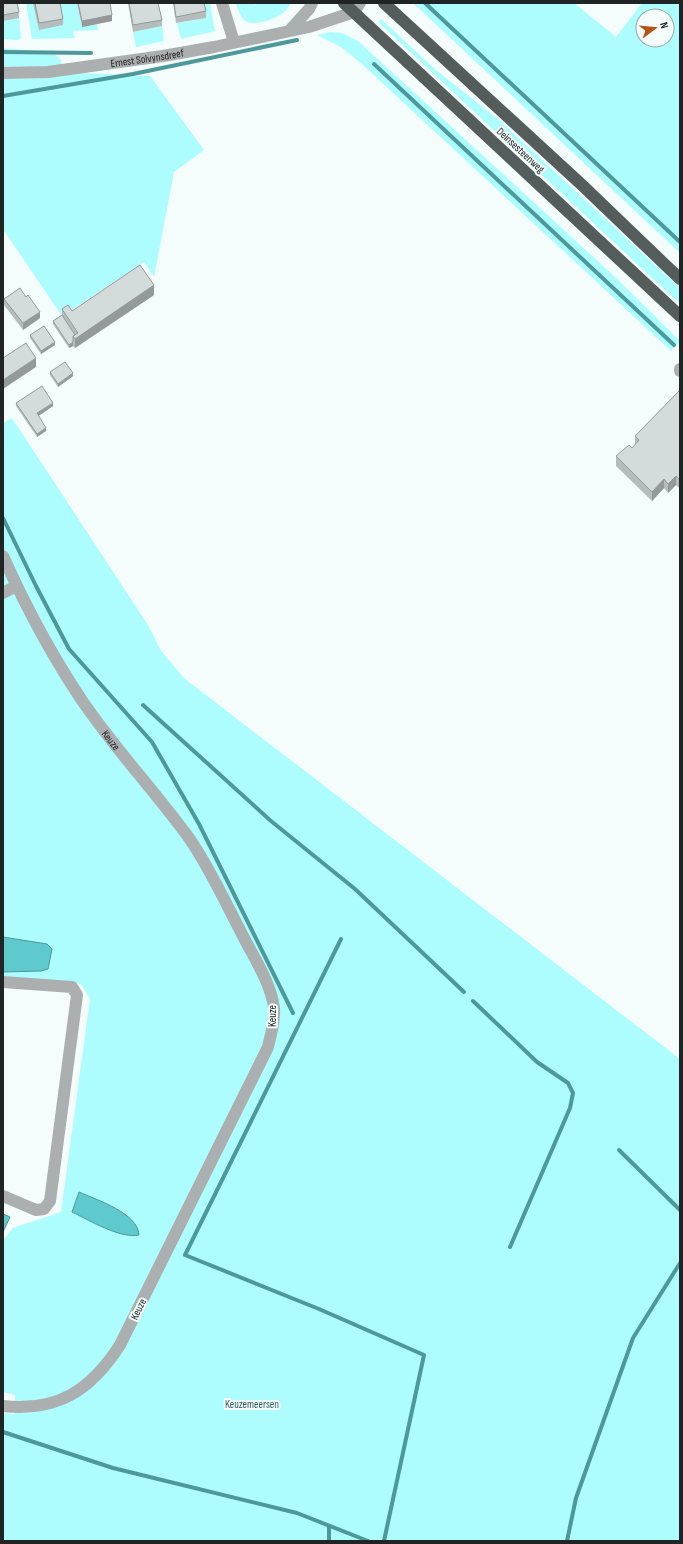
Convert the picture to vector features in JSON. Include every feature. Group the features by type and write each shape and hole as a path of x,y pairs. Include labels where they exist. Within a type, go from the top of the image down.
{"highway":[{"name":"Deinsesteenweg","path":"344,3 357,7 680,316"},
{"name":"Deinsesteenweg","path":"384,3 582,185 680,279"}],"street":[{"path":"222,3 234,42"},
{"path":"290,30 309,10 312,3"},
{"name":"Ernest Solvynsdreef","path":"3,73 55,71 163,56 309,27 357,7"},
{"name":"Keuze","path":"3,556 16,586 81,698 105,733 190,840 209,872 267,987 274,1008 274,1026 268,1047 120,1345 106,1366 90,1383 70,1396 52,1403 32,1407 3,1406"},
{"path":"3,593 16,586"},
{"path":"3,982 72,987 76,990 77,995 50,1201 44,1208 36,1210 3,1196"}],"green space":[{"path":"26,3 77,3 82,27 97,24 98,30 73,31 75,38 32,39"},
{"path":"203,3 210,3 215,31 181,39 177,23 206,18"},
{"path":"235,3 253,3 255,5 257,3 291,3 282,14 272,19 259,23 253,23 244,20"},
{"path":"413,3 574,3 616,37 635,12 635,48 675,48 675,8 638,8 642,3 680,3 680,253"},
{"path":"19,18 21,38 19,40 3,39 3,20"},
{"path":"381,19 436,70 499,120 680,288 680,304 378,22"},
{"path":"162,26 164,41 136,47 133,32"},
{"path":"330,32 342,33 358,41 614,276 680,341 671,351 363,65 341,47 317,35"},
{"path":"3,48 53,53 61,60 63,75 79,73 150,76 204,150 174,172 154,277 144,262 62,316 5,232 3,233"},
{"name":"Keuzemeersen","path":"12,418 148,625 161,651 185,679 680,1059 680,1541 3,1541 3,1413 15,1414 15,1395 3,1392 3,1240 13,1228 61,1212 90,999 81,984 3,977 3,423"}],"shaded area":[{"path":"3,937 47,944 52,949 48,969 41,971 3,972"},
{"path":"79,1192 106,1203 124,1214 132,1220 137,1227 139,1235 114,1232 72,1212"},
{"path":"3,1214 10,1217 3,1232"}],"building":[{"path":"3,3 17,3 19,12 3,15"},
{"path":"35,3 60,3 63,19 39,23"},
{"path":"78,3 110,3 112,15 82,21"},
{"path":"129,3 158,3 162,20 133,25"},
{"path":"174,3 204,3 206,11 176,17"},
{"path":"140,265 154,285 75,339 73,336 78,333 62,309 68,305 72,311"},
{"path":"20,288 26,297 28,295 40,312 23,323 4,299"},
{"path":"62,315 75,335 73,336 73,342 69,345 53,321"},
{"path":"44,326 55,342 41,351 30,335"},
{"path":"26,343 36,358 3,380 3,358"},
{"path":"65,362 73,373 58,384 50,372"},
{"path":"42,386 53,403 37,413 46,428 37,434 16,403"},
{"path":"680,390 680,480 676,476 668,484 664,479 652,492 616,456 629,445 632,448 639,440 635,436"}],"waterway":[{"path":"425,3 680,242"},
{"path":"3,96 133,74 297,40"},
{"path":"3,52 91,53"},
{"path":"374,64 674,345"},
{"path":"3,518 69,649 152,742 199,824 293,1013"},
{"path":"143,705 271,821 355,889 464,992"},
{"path":"341,939 185,1255 319,1309 424,1355 384,1541"},
{"path":"473,1001 537,1062 568,1083 573,1093 570,1108 510,1247"},
{"path":"619,1150 680,1210"},
{"path":"567,1541 576,1498 633,1338 680,1263"},
{"path":"3,1432 113,1468 297,1513 368,1541"},
{"path":"329,1526 329,1541"}]}
